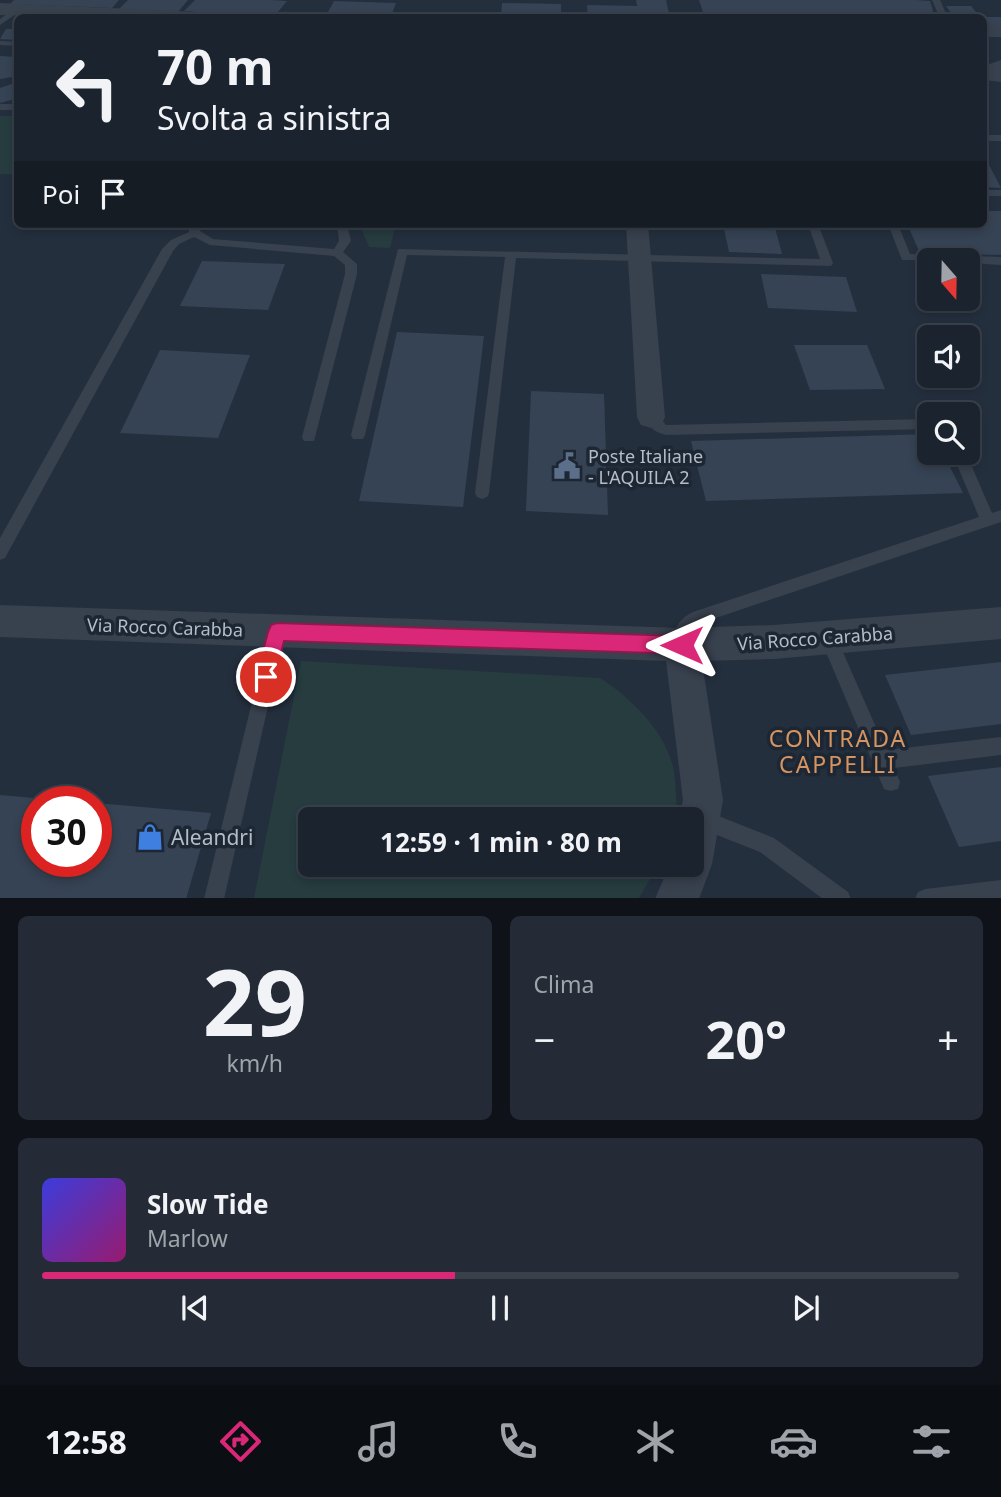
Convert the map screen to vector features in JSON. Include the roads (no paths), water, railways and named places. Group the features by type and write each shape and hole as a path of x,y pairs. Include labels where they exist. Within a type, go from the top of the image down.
{"street":[{"path":"9,10 76,14"},
{"path":"636,228 651,417"},
{"name":"Via Rocco Carabba","path":"0,621 682,645 828,638 1001,622"},
{"path":"682,645 702,782 701,807"},
{"path":"677,898 686,877"}],"lane":[{"path":"0,23 9,10"},
{"path":"337,253 345,241 343,228"},
{"path":"358,435 402,251 827,263 814,228"},
{"path":"895,228 906,257 1001,261"},
{"path":"0,553 168,249 194,229 210,242 337,253 348,259 351,274 309,437"},
{"path":"482,493 510,254"},
{"path":"651,417 659,428 666,430 917,424"},
{"path":"682,645 681,632 685,624 711,612 994,518 966,465"},
{"path":"214,898 277,632"},
{"path":"828,638 891,782"},
{"path":"881,760 1001,746"},
{"path":"704,819 767,845 841,898"},
{"path":"925,898 1001,890"}],"place":[{"name":"Poste Italiane - L'AQUILA 2","path":"567,466"},
{"name":"Aleandri","path":"150,837"}],"district":[{"name":"CONTRADA CAPPELLI","path":"838,751"}]}
